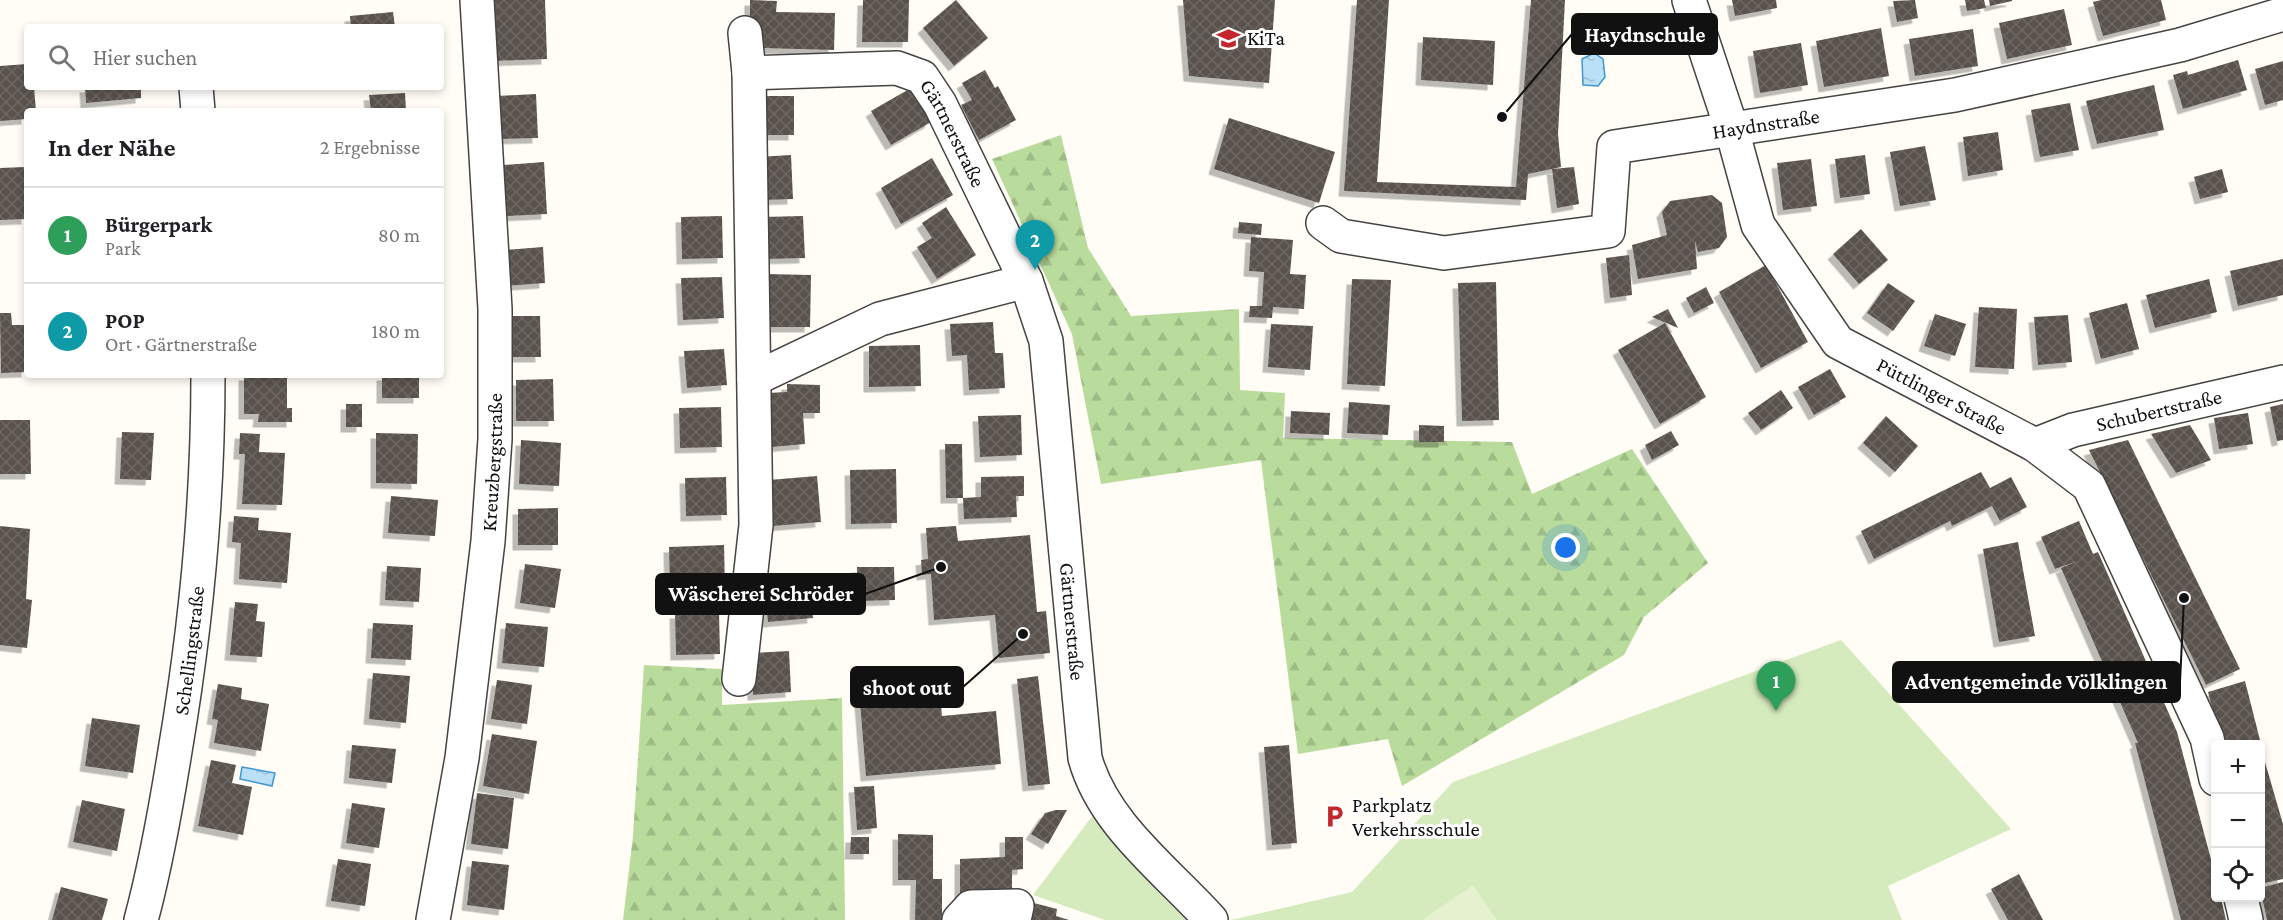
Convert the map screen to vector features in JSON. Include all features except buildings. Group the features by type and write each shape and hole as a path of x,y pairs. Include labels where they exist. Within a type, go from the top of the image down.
{"street":[{"name":"Kreuzbergstraße","path":"434,920 462,758 488,541 495,439 495,309 477,0"},
{"name":"Püttlinger Straße","path":"1689,0 1732,130 1758,225 1838,342 2035,445 2089,486 2207,738 2211,756"},
{"name":"Haydnstraße","path":"1323,223 1341,236 1444,253 1608,231 1614,147 1955,95 2180,45 2283,14"},
{"path":"739,679 756,525 749,73 745,33"},
{"name":"Gärtnerstraße","path":"749,73 897,68 922,77 940,104 1026,281 1046,341 1083,747 1091,780 1113,814 1153,861 1211,920"},
{"path":"196,90 198,108"},
{"path":"754,379 880,319 1026,281"},
{"name":"Schellingstraße","path":"141,920 168,795 197,593 208,423 208,378"},
{"name":"Schubertstraße","path":"2035,445 2073,430 2283,382"},
{"path":"2242,902 2246,920"},
{"path":"959,920 971,907 1017,906 1014,920"}],"green space":[{"path":"1061,135 1088,248 1131,316 1239,309 1240,390 1285,393 1283,438 1512,442 1532,494 1632,449 1708,563 1644,617 1624,655 1402,786 1388,739 1298,754 1261,460 1101,484 1072,334 992,159"},
{"path":"1841,640 2011,829 1888,886 1902,920 1231,920 1352,892 1453,782"},
{"path":"644,665 722,669 722,705 842,698 845,920 623,920 633,836"},
{"path":"1098,812 1196,920 1105,920 1033,895 1090,819"},
{"path":"1473,885 1497,920 1422,920"}],"water":[{"path":"1594,53 1603,59 1605,77 1598,86 1583,85 1582,59"},
{"path":"242,767 275,773 272,786 240,779"}],"place":[{"name":"KiTa","path":"1229,38"},
{"name":"Haydnschule","path":"1502,117"},
{"name":"POP","path":"1035,270"},
{"name":"Wäscherei Schröder","path":"941,567"},
{"name":"Adventgemeinde Völklingen","path":"2184,598"},
{"name":"shoot out","path":"1023,634"},
{"name":"Bürgerpark","path":"1776,711"},
{"name":"Parkplatz Verkehrsschule","path":"1334,817"}]}
